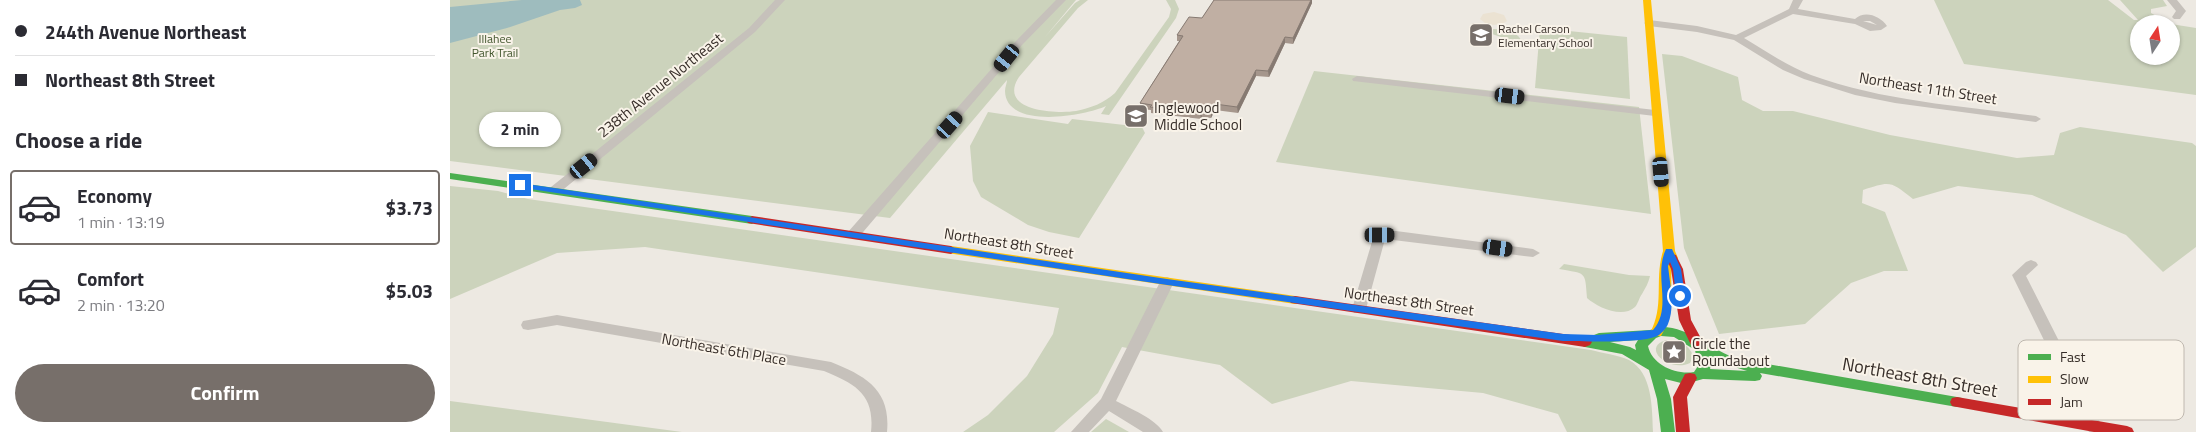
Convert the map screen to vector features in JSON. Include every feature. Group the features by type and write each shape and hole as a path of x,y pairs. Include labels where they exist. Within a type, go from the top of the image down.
{"street":[{"name":"238th Avenue Northeast","path":"555,190 752,30 780,0"},
{"path":"852,235 982,88 1019,43 1061,0"},
{"path":"1647,0 1655,113 1669,252 1677,269 1685,320 1707,362 1705,369 1680,390 1678,402 1683,432"},
{"path":"1737,38 1792,11 1798,0"},
{"path":"2172,0 2181,11 2178,15"},
{"path":"1792,11 1857,22"},
{"name":"Northeast 11th Street","path":"1649,23 1697,29 1737,38 1787,68 1860,94 2036,119"},
{"path":"1357,79 1655,113"},
{"name":"Northeast 8th Street","path":"450,176 555,190 1167,282 1563,337 1625,350 1653,367"},
{"path":"1359,309 1380,235 1396,235 1533,253"},
{"path":"1669,252 1664,266 1667,302 1664,323 1642,345 1645,359 1653,367 1672,377 1695,376"},
{"path":"2031,265 2019,276 2051,340"},
{"path":"1079,432 1107,403 1167,282"},
{"name":"Northeast 6th Place","path":"528,325 557,320 826,366 843,372 856,380 876,398 881,421 879,432"},
{"path":"1653,334 1672,332 1689,338 1698,345"},
{"name":"Northeast 8th Street","path":"1563,337 1597,338 1653,334"},
{"name":"Northeast 8th Street","path":"1698,345 1718,358 1739,364 2018,415"},
{"path":"1653,367 1664,399 1668,432"},
{"name":"Northeast 8th Street","path":"1695,376 1734,374 1808,381 1825,379"},
{"path":"1107,403 1139,420 1155,432"},
{"name":"Northeast 8th Street","path":"2046,420 2095,429 2127,432"}],"green space":[{"name":"Illahee Park Trail","path":"450,0 1076,0 1045,37 1075,3 1080,0 1088,0 1078,8 1019,77 1014,88 1016,97 1022,103 1043,111 1056,112 1076,111 1087,108 1111,97 1169,17 1171,9 1166,0 1175,0 1179,9 1176,18 1109,115 1101,114 1106,106 1096,110 1065,116 1032,116 1018,111 1009,103 1005,91 1007,80 890,218 450,161"},
{"path":"1934,0 2108,0 2130,17 2130,65 2180,65 2180,25 2196,28 2196,95 1964,64"},
{"path":"2120,0 2163,0 2167,6 2151,9 2151,13 2154,15 2134,15"},
{"path":"1540,28 1627,37 1630,99 1535,88"},
{"path":"1489,29 1505,30 1515,34 1519,37 1523,46 1520,49 1500,42 1501,37 1492,34"},
{"path":"1662,54 1682,56 1738,77 1742,100 1763,111 1793,111 1890,135 2017,158 2054,155 2060,133 2080,127 2192,143 2196,146 2196,247 2163,272 2126,235 2032,195 1958,186 1913,199 1890,184 1879,185 1863,190 1862,203 1885,212 1908,271 1884,271 1851,283 1805,324 1719,334 1684,248"},
{"path":"1314,71 1639,107 1651,214 1276,162"},
{"path":"988,112 1068,124 1072,119 1142,127 1145,133 1079,238 1049,232 1028,225 981,197 973,181 970,146"},
{"path":"450,186 498,191 528,199 1591,350 1629,360 1643,373 1650,392 1653,432 1567,432 1558,414 1483,393 1351,381 1272,404 1220,365 1122,347 1098,393 1054,432 963,432 988,415 1027,376 1053,334 1059,308 645,247 557,253 450,299"},
{"path":"1564,264 1629,275 1650,276 1635,307 1623,312 1617,312 1603,308 1587,298 1586,282 1582,275 1559,269"},
{"path":"1666,340 1679,342 1689,348 1693,356 1690,363 1674,365 1661,358 1656,348"},
{"path":"450,401 682,432 450,432"},
{"path":"1106,419 1129,432 1091,432"}],"shaded area":[{"path":"1494,12 1504,15 1507,21 1502,24 1493,25 1485,23 1480,19 1483,14"}],"water":[{"path":"522,0 580,0 582,5 450,43 450,7"}],"building":[{"name":"Inglewood Middle School","path":"1214,0 1311,0 1293,38 1285,37 1268,71 1256,70 1237,107 1215,104 1211,112 1201,111 1200,113 1150,107 1152,105 1140,103 1183,36 1177,35 1189,17 1202,18"}],"traffic: fast":[{"path":"450,176 752,220"},
{"path":"1701,347 1705,366 1698,376 1685,378 1669,375 1654,367 1644,357 1642,345 1651,335 1669,331 1686,337 1717,357 1739,364 1957,402"},
{"path":"1599,338 1650,335"},
{"path":"1585,342 1625,350 1650,365"},
{"path":"1656,370 1664,399 1668,432"},
{"path":"1699,374 1755,376"}],"traffic: slow":[{"path":"1647,0 1669,251 1672,258"},
{"path":"951,250 1295,300"},
{"path":"1656,333 1662,323 1665,312 1665,272 1669,251"}],"traffic: jam":[{"path":"752,220 951,250"},
{"path":"1672,258 1677,269 1685,320 1696,342"},
{"path":"1295,300 1585,342"},
{"path":"1683,432 1680,397 1690,378"},
{"path":"1957,402 2018,413"},
{"path":"2059,420 2127,432"}],"place":[{"name":"Rachel Carson Elementary School","path":"1481,35"},
{"name":"Inglewood Middle School","path":"1136,116"},
{"name":"Circle the Roundabout","path":"1674,352"}],"route":[{"path":"520,185 1167,282 1563,337 1597,338 1656,333 1664,323 1667,302 1664,266 1669,252 1677,269 1680,296"}]}
